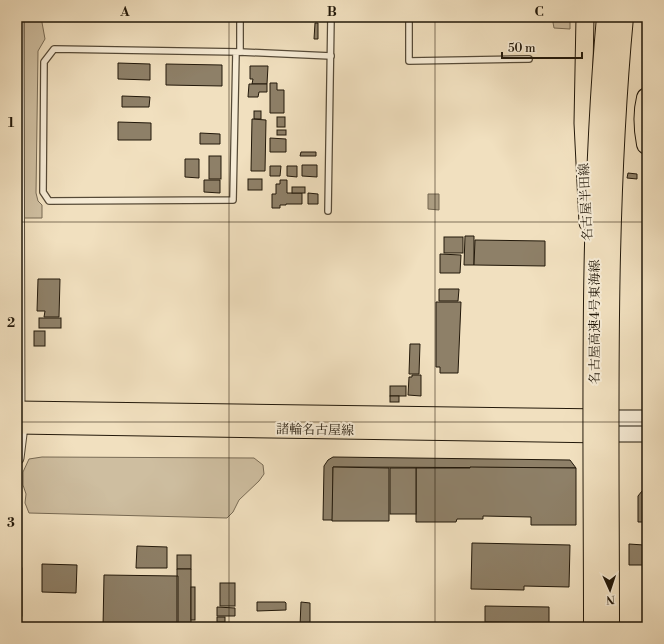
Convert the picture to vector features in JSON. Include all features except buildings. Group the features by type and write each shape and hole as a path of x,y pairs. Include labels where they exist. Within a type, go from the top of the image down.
{"highway":[{"path":"592,431 584,286 583,215 586,139 594,17"},
{"name":"名古屋高速4号東海線","path":"594,627 592,431 594,282 597,178 608,17"},
{"name":"名古屋高速4号東海線","path":"609,627 610,282 612,179 622,17"},
{"path":"610,282 625,88 634,17"},
{"path":"647,98 644,111 644,124 647,144"}],"main road":[{"name":"名古屋半田線","path":"584,17 583,124 588,242 592,431 590,627"},
{"name":"名古屋半田線","path":"612,17 614,627"},
{"name":"諸輪名古屋線","path":"19,418 592,431 613,426"},
{"path":"613,426 647,418"},
{"path":"613,426 647,434"}],"street":[{"path":"17,458 19,418 18,17"}],"lane":[{"path":"240,17 238,52 233,200 49,201 43,192 44,62 54,49 238,52 331,56"},
{"path":"328,210 332,17"},
{"path":"409,17 409,61 529,59"}],"shaded area":[{"path":"24,17 41,17 45,39 38,51 36,193 38,201 42,205 42,218 22,218"},
{"path":"552,17 570,17 570,29 554,28"},
{"path":"42,457 254,458 263,465 264,474 259,481 239,500 233,512 227,518 29,513 25,503 26,494 23,485 23,472 29,459"}],"water":[{"path":"428,194 439,194 439,210 428,209"},
{"path":"17,568 22,568 22,616 17,616"}]}
